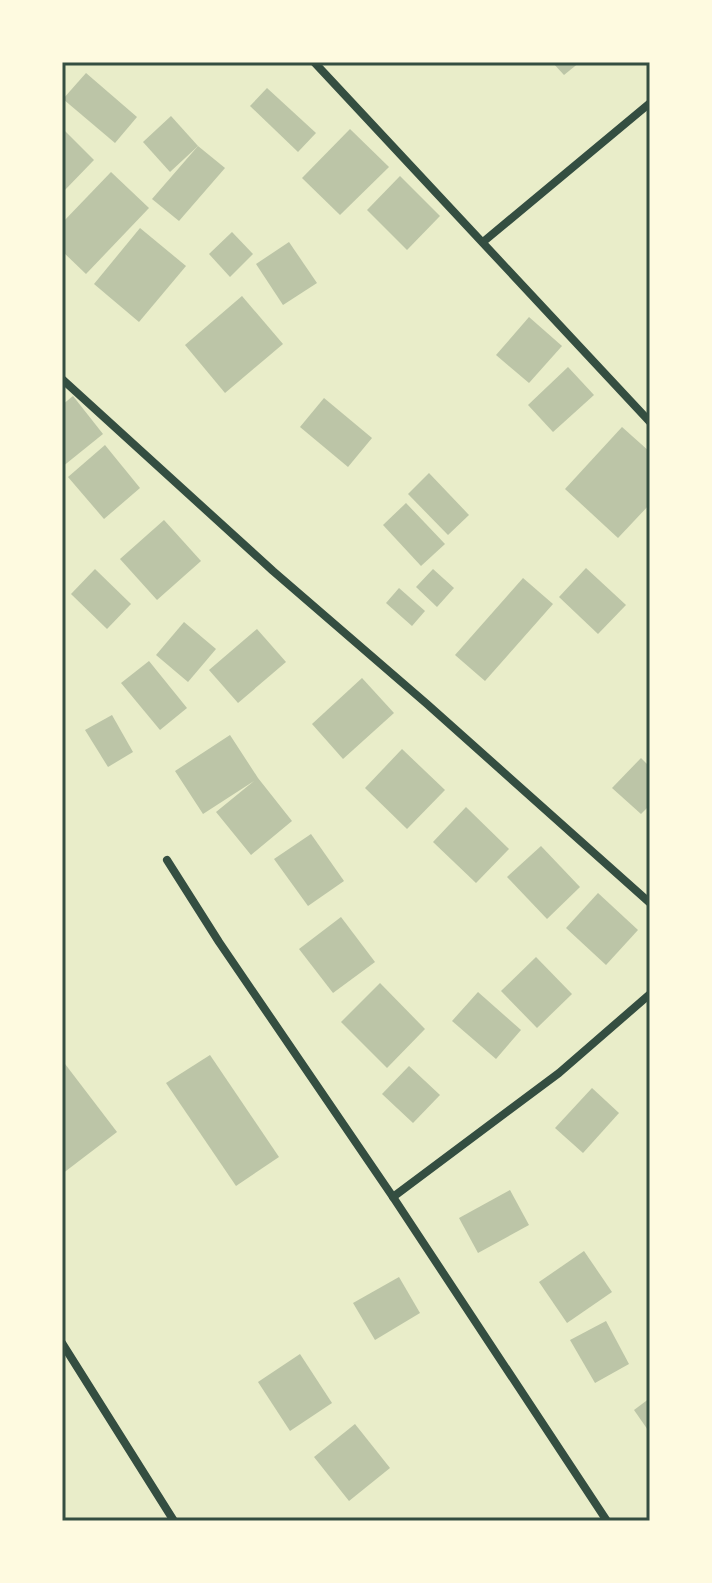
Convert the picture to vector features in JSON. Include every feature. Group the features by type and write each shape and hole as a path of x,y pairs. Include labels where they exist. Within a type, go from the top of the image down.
{"street":[{"path":"314,62 650,422"},
{"path":"483,242 650,103"},
{"path":"62,379 273,571 650,903"},
{"path":"167,860 607,1521"},
{"path":"393,1197 559,1073 650,994"},
{"path":"62,1343 174,1521"}],"building":[{"path":"552,62 580,62 564,75"},
{"path":"86,73 137,117 115,143 63,99"},
{"path":"267,88 316,133 298,152 250,106"},
{"path":"171,116 198,146 170,172 143,142"},
{"path":"62,128 94,160 62,193"},
{"path":"350,129 389,167 340,215 302,178"},
{"path":"198,146 225,168 179,221 152,199"},
{"path":"111,172 149,208 86,274 62,251 62,223"},
{"path":"400,176 440,216 407,250 367,210"},
{"path":"140,228 186,266 139,322 94,284"},
{"path":"232,232 253,254 230,277 209,254"},
{"path":"289,242 317,283 283,305 256,264"},
{"path":"242,296 283,344 225,393 185,345"},
{"path":"529,317 562,346 529,383 496,355"},
{"path":"568,367 594,395 553,432 528,405"},
{"path":"73,396 103,434 62,467 62,405"},
{"path":"324,398 372,438 348,467 300,427"},
{"path":"622,427 650,452 650,504 618,538 565,489"},
{"path":"105,445 140,488 104,519 68,477"},
{"path":"429,473 469,515 448,535 408,494"},
{"path":"406,503 445,544 421,566 383,525"},
{"path":"164,520 201,561 157,600 120,559"},
{"path":"586,568 626,605 598,634 559,597"},
{"path":"95,569 131,604 107,629 71,594"},
{"path":"433,569 454,588 437,607 416,587"},
{"path":"523,578 553,604 485,681 455,655"},
{"path":"399,588 425,611 412,626 386,603"},
{"path":"184,622 216,649 188,682 156,655"},
{"path":"257,629 286,662 238,703 209,670"},
{"path":"149,661 187,708 160,730 121,683"},
{"path":"362,678 394,713 343,759 312,724"},
{"path":"112,715 133,752 108,767 85,730"},
{"path":"230,735 258,778 292,821 251,855 216,812 254,781 203,814 175,771"},
{"path":"402,749 445,790 407,829 365,788"},
{"path":"641,758 650,767 650,805 641,814 612,788"},
{"path":"466,807 509,849 476,883 433,842"},
{"path":"311,834 344,881 308,906 274,859"},
{"path":"541,846 580,887 547,919 507,877"},
{"path":"598,893 638,930 606,965 566,928"},
{"path":"341,917 375,962 333,993 299,949"},
{"path":"536,957 572,994 537,1028 501,991"},
{"path":"380,983 425,1029 387,1068 341,1022"},
{"path":"478,992 521,1030 496,1059 452,1021"},
{"path":"210,1055 279,1157 236,1186 166,1083"},
{"path":"62,1060 117,1132 62,1174"},
{"path":"409,1066 440,1095 413,1123 382,1094"},
{"path":"592,1088 619,1113 583,1153 555,1128"},
{"path":"510,1190 529,1225 478,1253 459,1218"},
{"path":"584,1251 612,1292 567,1323 539,1282"},
{"path":"399,1277 420,1313 375,1340 353,1303"},
{"path":"606,1321 629,1364 595,1383 570,1340"},
{"path":"300,1354 332,1403 290,1431 258,1382"},
{"path":"650,1398 650,1433 634,1410"},
{"path":"355,1424 390,1468 349,1501 314,1457"}]}
